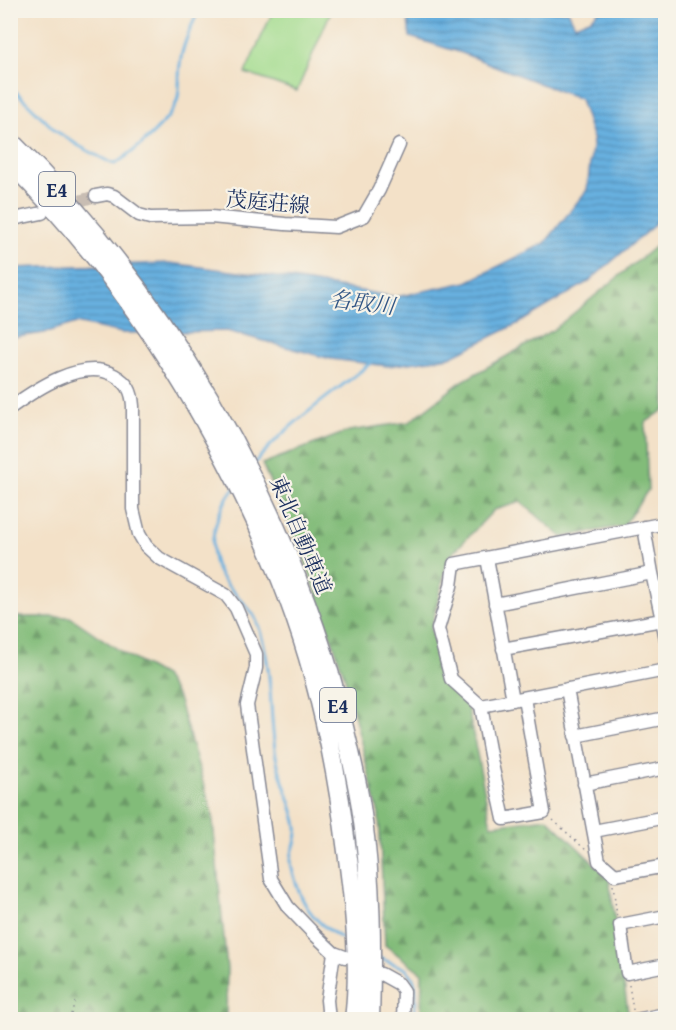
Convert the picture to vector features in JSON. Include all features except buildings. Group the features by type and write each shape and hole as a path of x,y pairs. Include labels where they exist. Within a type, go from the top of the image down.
{"highway":[{"path":"10,131 62,187 97,241"},
{"name":"東北自動車道","path":"10,141 58,190 134,284 191,368 248,487"},
{"name":"東北自動車道","path":"10,162 62,217 97,241 130,304 248,487 286,552 311,615 328,667 362,811 367,850 364,938 357,961 354,1020"},
{"path":"10,169 62,217"},
{"name":"東北自動車道","path":"357,961 370,1020"}],"street":[{"name":"茂庭荘線","path":"96,196 107,194 114,196 140,215 150,218 211,217 336,227 364,216 379,190 399,145"},
{"path":"10,216 18,218 42,213"},
{"path":"10,408 46,385 85,370 108,372 125,382 131,391 133,509 139,534 146,546 159,558 226,595 236,608 256,654 256,668 247,705 271,879 288,907 315,935 399,984 404,991 403,1020"},
{"path":"487,558 503,649 518,699 544,812 504,819 481,706 451,679 438,629 451,586 454,564 666,523"},
{"path":"644,527 666,639"},
{"path":"495,604 652,573"},
{"path":"503,649 662,620"},
{"path":"481,706 666,670"},
{"path":"567,689 599,861 615,875 666,866"},
{"path":"575,736 666,718"},
{"path":"584,784 666,768"},
{"path":"594,831 666,818"},
{"path":"666,916 620,924 627,973 666,965"},
{"path":"328,1020 327,1000 357,961"},
{"path":"635,1019 666,1014"}],"path":[{"path":"544,812 599,861"},
{"path":"615,875 613,881 617,921 620,924"},
{"path":"627,973 635,1019"},
{"path":"69,1020 75,1002"}],"green space":[{"path":"273,11 331,11 297,91 245,73"},
{"path":"665,231 665,409 645,423 648,490 623,526 562,537 521,502 494,510 448,558 431,629 449,686 468,708 491,825 547,818 609,878 629,1019 421,1019 422,973 385,945 379,815 345,678 306,563 262,464 349,431 409,422 461,382 553,330 657,245"},
{"path":"11,617 70,617 128,656 164,676 178,698 212,812 227,969 226,1019 11,1019"}],"water":[{"name":"名取川","path":"407,11 568,11 575,25 592,18 599,11 665,11 665,207 653,226 588,282 519,323 450,357 388,366 331,359 227,331 122,333 76,323 44,333 11,338 11,268 170,263 291,279 396,297 467,282 545,243 587,190 593,139 580,99 462,53 410,37"}],"waterway":[{"path":"10,86 56,131 79,146 115,164 150,136 173,109 178,96 179,69 183,50 199,10"},
{"path":"253,465 280,436 373,361"},
{"path":"234,488 217,520 213,538 213,556 219,574 254,616 262,638 268,667 276,756 297,826 291,857 292,870 303,901 314,917 349,942"},
{"path":"376,957 406,969 412,976 416,994 413,1020"}],"tunnel":[{"path":"63,206 96,196"}]}
